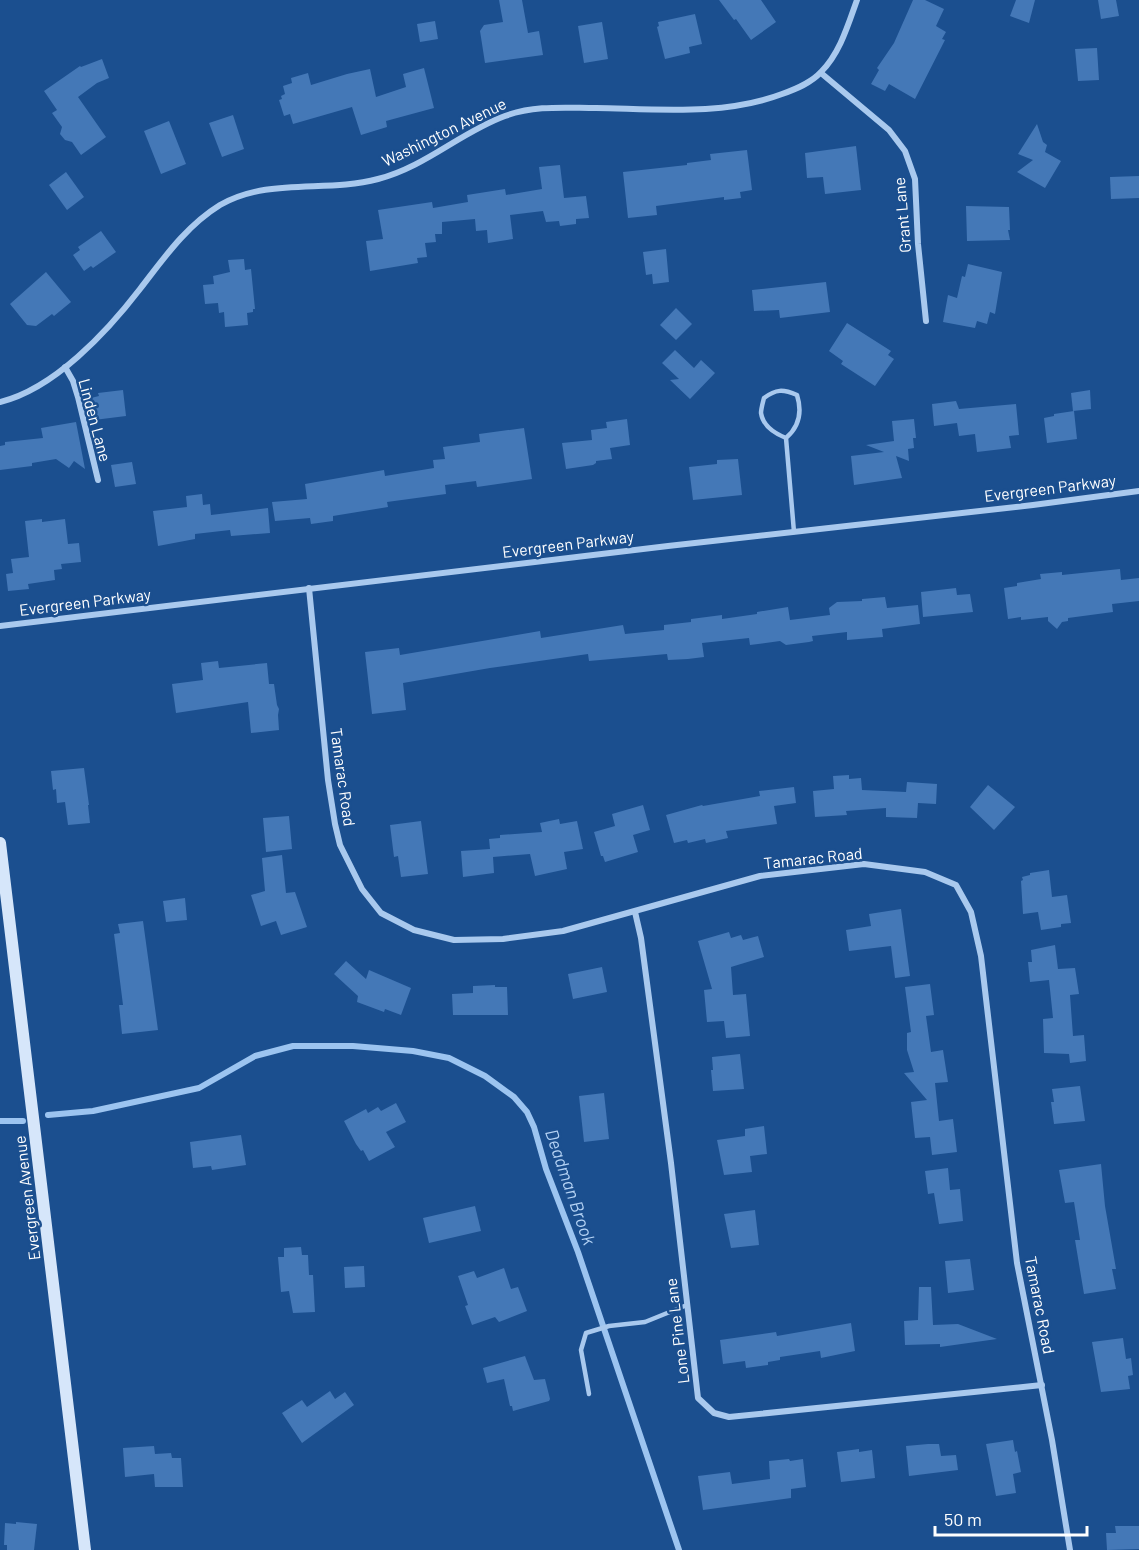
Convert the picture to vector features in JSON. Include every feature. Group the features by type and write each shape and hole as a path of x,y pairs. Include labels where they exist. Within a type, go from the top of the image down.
{"main road":[{"name":"Evergreen Avenue","path":"0,843 85,1550"}],"street":[{"name":"Washington Avenue","path":"0,402 26,393 65,368 127,306 164,257 191,228 206,215 236,197 268,189 339,186 379,179 398,172 477,129 518,111 539,107 695,108 746,105 795,89 820,73 838,48 857,0"},
{"name":"Grant Lane","path":"820,73 889,130 905,151 915,179 918,244 926,321"},
{"name":"Linden Lane","path":"65,368 73,381 78,397 98,480"},
{"name":"Evergreen Parkway","path":"0,626 1033,505 1139,490"},
{"name":"Tamarac Road","path":"309,588 328,780 340,845 362,889 381,913 414,930 454,940 503,939 563,931 760,876 864,864 925,872 956,885 971,912 981,956 1017,1263 1042,1385 1070,1550"},
{"name":"Lone Pine Lane","path":"635,912 641,938 668,1140 698,1398 714,1413 729,1417 1042,1385"}],"lane":[{"path":"786,438 776,434 766,424 761,413 764,398 773,391 785,390 797,395 800,406 800,418 786,438 794,532"},
{"path":"590,1394 580,1350 586,1333 609,1326 645,1322 687,1305"}],"building":[{"path":"499,0 522,0 528,33 539,31 543,55 485,63 480,31 484,25 503,22"},
{"path":"719,0 761,0 776,22 751,40"},
{"path":"913,0 925,0 944,9 936,26 946,32 942,39 945,40 915,99 889,84 885,91 871,84 879,70 877,68 894,43"},
{"path":"1016,0 1035,0 1029,23 1010,16"},
{"path":"1098,0 1116,0 1119,16 1101,19"},
{"path":"695,14 702,44 689,47 690,53 665,59 657,27 658,22"},
{"path":"435,21 438,39 420,42 417,24"},
{"path":"602,22 608,59 584,63 578,26"},
{"path":"1097,48 1099,80 1078,81 1075,49"},
{"path":"102,59 109,78 97,83 78,97 106,137 81,155 72,142 65,140 60,134 62,127 52,113 57,110 44,91 80,66"},
{"path":"424,68 434,108 386,121 387,127 361,135 352,107 293,124 290,114 284,116 279,100 285,94 283,86 292,83 291,78 308,73 311,85 370,69 376,97 406,87 403,74"},
{"path":"233,115 244,149 222,157 209,123"},
{"path":"169,121 186,164 161,174 144,131"},
{"path":"1037,124 1043,142 1047,145 1045,152 1061,161 1045,188 1017,172 1033,160 1018,154"},
{"path":"856,146 861,190 825,194 823,177 807,178 805,153"},
{"path":"747,150 752,190 740,192 741,198 724,200 724,197 656,206 657,215 628,218 623,172 687,165 687,163 711,160 710,154"},
{"path":"560,165 564,198 586,196 589,218 576,219 576,224 560,226 559,221 546,222 543,211 510,215 513,239 488,243 487,230 476,231 475,219 442,222 442,234 435,234 436,242 425,243 427,257 417,258 418,263 370,271 366,241 383,239 378,210 432,202 433,208 468,202 467,195 505,189 506,195 542,189 539,167"},
{"path":"66,172 84,197 67,210 49,185"},
{"path":"1139,176 1139,198 1111,199 1110,177"},
{"path":"966,206 1009,207 1010,240 967,241"},
{"path":"101,231 116,252 93,268 91,266 84,271 73,255 80,250 78,247"},
{"path":"666,249 669,282 653,284 652,274 646,275 643,252"},
{"path":"244,259 245,270 251,269 255,309 247,313 248,325 225,327 224,312 219,313 218,303 205,304 203,285 214,284 213,276 230,272 228,260"},
{"path":"968,264 1002,272 995,314 990,312 987,324 977,321 975,328 943,322 948,295 957,298 962,276 965,277"},
{"path":"46,272 71,302 54,316 52,314 36,326 27,325 10,304"},
{"path":"826,282 830,312 780,318 779,310 754,311 752,290"},
{"path":"676,308 692,324 676,340 660,325"},
{"path":"847,323 891,351 888,355 894,359 875,386 841,364 843,361 829,351"},
{"path":"675,350 694,368 701,360 715,373 690,399 670,380 679,379 662,363"},
{"path":"123,390 126,416 94,420 91,398 99,396 98,393"},
{"path":"1090,390 1091,409 1073,411 1071,393"},
{"path":"956,401 959,409 1016,404 1019,435 1009,436 1011,448 977,452 975,434 959,436 957,423 934,426 932,404"},
{"path":"1074,411 1077,439 1047,443 1044,418"},
{"path":"627,419 630,445 610,448 612,459 596,461 593,465 566,469 562,443 592,440 591,430 607,428 606,422"},
{"path":"914,419 916,438 913,438 914,448 908,449 909,461 896,456 902,478 854,485 851,456 884,452 866,445 894,441 892,421"},
{"path":"76,422 85,469 74,461 69,468 56,459 32,463 32,466 0,470 0,446 5,445 5,442 43,438 41,428"},
{"path":"524,428 532,479 477,487 476,481 445,485 446,494 387,502 388,507 333,516 333,521 311,524 310,518 275,521 272,502 307,499 305,484 384,470 385,476 434,468 433,460 445,459 443,447 480,442 479,434"},
{"path":"738,459 742,495 693,500 689,467 717,464 717,460"},
{"path":"132,462 136,484 115,487 111,465"},
{"path":"202,494 203,505 210,504 211,515 268,508 270,533 231,536 230,530 195,534 195,539 158,546 153,511 187,507 186,496"},
{"path":"42,519 42,522 65,519 68,544 79,543 81,562 61,564 62,569 54,570 55,580 28,584 29,589 8,591 6,574 13,573 11,559 29,557 25,521"},
{"path":"1120,569 1121,580 1139,578 1139,601 1112,604 1113,612 1068,618 1068,621 1062,622 1057,629 1048,621 1048,617 1008,619 1004,588 1041,579 1040,574 1062,572 1062,575"},
{"path":"956,588 957,595 970,594 973,612 923,617 921,592"},
{"path":"885,597 887,608 918,605 920,624 882,629 883,637 847,640 847,632 812,636 813,641 786,645 780,641 750,645 749,638 702,643 704,657 688,659 668,660 667,654 589,661 588,654 490,668 403,683 406,710 372,714 365,652 399,648 400,655 540,631 541,638 623,625 625,634 664,630 664,625 691,622 691,619 722,615 722,619 788,607 790,620 830,615 829,608 837,602"},
{"path":"218,661 219,668 267,663 269,684 274,684 279,709 279,730 251,733 248,702 176,713 172,684 203,680 201,663"},
{"path":"84,768 90,823 68,825 65,802 57,803 51,771"},
{"path":"849,775 849,779 861,778 862,790 906,792 907,782 937,784 936,804 918,803 917,818 886,817 886,808 846,811 847,815 815,817 813,791 834,789 833,776"},
{"path":"988,785 1015,807 994,830 970,807"},
{"path":"794,787 796,803 774,806 777,824 726,831 728,838 706,843 705,839 674,843 666,815 702,805 760,796 759,791"},
{"path":"643,805 650,830 633,835 638,852 605,862 594,832 615,826 612,814"},
{"path":"289,816 292,849 266,852 263,818"},
{"path":"559,819 560,824 577,821 583,849 564,852 567,869 535,876 530,854 493,857 494,873 463,877 461,851 490,849 489,839 500,838 500,835 542,832 540,823"},
{"path":"421,821 428,874 401,877 398,856 394,857 390,825"},
{"path":"282,855 286,893 295,892 307,927 281,935 276,921 261,926 251,895 265,891 262,858"},
{"path":"1049,870 1052,897 1067,895 1071,923 1041,930 1038,912 1023,914 1021,881 1022,877 1030,873"},
{"path":"185,898 187,920 166,922 163,901"},
{"path":"901,909 910,976 895,978 891,946 849,951 846,930 871,926 869,914"},
{"path":"143,921 158,1030 122,1034 119,1005 123,1005 114,934 120,933 118,924"},
{"path":"729,932 731,938 741,935 743,940 758,936 764,957 731,967 733,995 746,994 750,1036 726,1038 724,1021 707,1022 704,990 712,989 698,941"},
{"path":"1055,945 1058,969 1075,968 1079,994 1070,995 1073,1036 1084,1035 1086,1061 1070,1063 1069,1054 1044,1053 1043,1019 1053,1018 1049,980 1030,982 1028,962 1032,962 1031,950"},
{"path":"346,961 366,979 369,970 411,988 401,1015 385,1009 384,1012 357,1002 358,996 334,974"},
{"path":"602,967 607,992 573,999 568,974"},
{"path":"930,984 934,1015 926,1016 931,1052 943,1050 948,1082 935,1083 939,1121 953,1119 957,1152 932,1155 930,1137 915,1138 911,1102 927,1100 904,1073 914,1072 907,1050 907,1033 911,1032 905,987"},
{"path":"495,985 495,987 507,987 508,1015 453,1015 452,994 473,993 473,986"},
{"path":"740,1054 744,1089 713,1091 712,1057"},
{"path":"1080,1086 1085,1121 1054,1124 1052,1089"},
{"path":"604,1093 609,1139 584,1142 579,1096"},
{"path":"396,1103 406,1122 386,1132 395,1147 369,1161 363,1150 361,1151 356,1144 344,1121 366,1109 368,1113 378,1107 381,1111"},
{"path":"764,1126 767,1154 750,1156 752,1172 724,1175 717,1140 745,1136 745,1129"},
{"path":"241,1135 246,1165 212,1170 211,1166 193,1168 190,1142"},
{"path":"1101,1164 1105,1206 1116,1269 1112,1269 1116,1289 1084,1294 1075,1240 1080,1240 1074,1202 1065,1203 1059,1170"},
{"path":"948,1168 950,1190 960,1189 963,1221 939,1224 934,1193 928,1194 925,1171"},
{"path":"475,1206 481,1231 429,1243 423,1218"},
{"path":"755,1210 759,1245 731,1248 724,1214"},
{"path":"301,1247 302,1255 308,1255 309,1275 313,1275 315,1312 293,1313 289,1291 281,1292 278,1257 284,1257 284,1248"},
{"path":"970,1259 974,1290 948,1293 945,1261"},
{"path":"364,1266 365,1287 345,1288 344,1267"},
{"path":"504,1268 511,1289 518,1287 527,1311 499,1322 495,1317 472,1325 458,1276 474,1271 477,1278"},
{"path":"919,1287 931,1287 933,1325 958,1324 997,1339 940,1347 940,1344 905,1345 904,1321 918,1320"},
{"path":"851,1323 855,1351 821,1358 820,1351 780,1357 780,1360 768,1362 768,1365 746,1368 745,1361 723,1364 720,1340 776,1332 777,1336"},
{"path":"1123,1338 1126,1359 1131,1358 1133,1375 1128,1376 1130,1389 1101,1392 1092,1342"},
{"path":"525,1356 534,1380 545,1379 550,1399 513,1411 504,1379 487,1383 483,1368"},
{"path":"330,1391 335,1399 345,1392 354,1405 302,1443 282,1413 302,1400 307,1407"},
{"path":"1013,1440 1021,1472 1013,1474 1016,1493 996,1496 986,1444"},
{"path":"939,1444 941,1456 956,1455 958,1470 909,1476 906,1446"},
{"path":"154,1446 155,1454 171,1453 172,1458 181,1458 183,1487 155,1487 154,1474 125,1477 123,1448"},
{"path":"859,1449 859,1452 872,1450 875,1478 841,1482 837,1452"},
{"path":"789,1459 790,1461 803,1459 806,1487 791,1489 791,1498 703,1510 698,1476 730,1472 732,1484 770,1479 769,1461"},
{"path":"16,1522 37,1524 34,1550 7,1550 7,1545 4,1545 5,1523 16,1524"},
{"path":"1115,1526 1139,1526 1139,1549 1107,1550 1106,1533 1116,1533"}],"waterway":[{"name":"Deadman Brook","path":"48,1115 93,1111 199,1088 255,1056 293,1046 353,1046 413,1051 449,1058 485,1076 514,1097 527,1112 534,1127 546,1169 578,1252 679,1550"},
{"name":"Deadman Brook","path":"0,1121 23,1121"}]}
